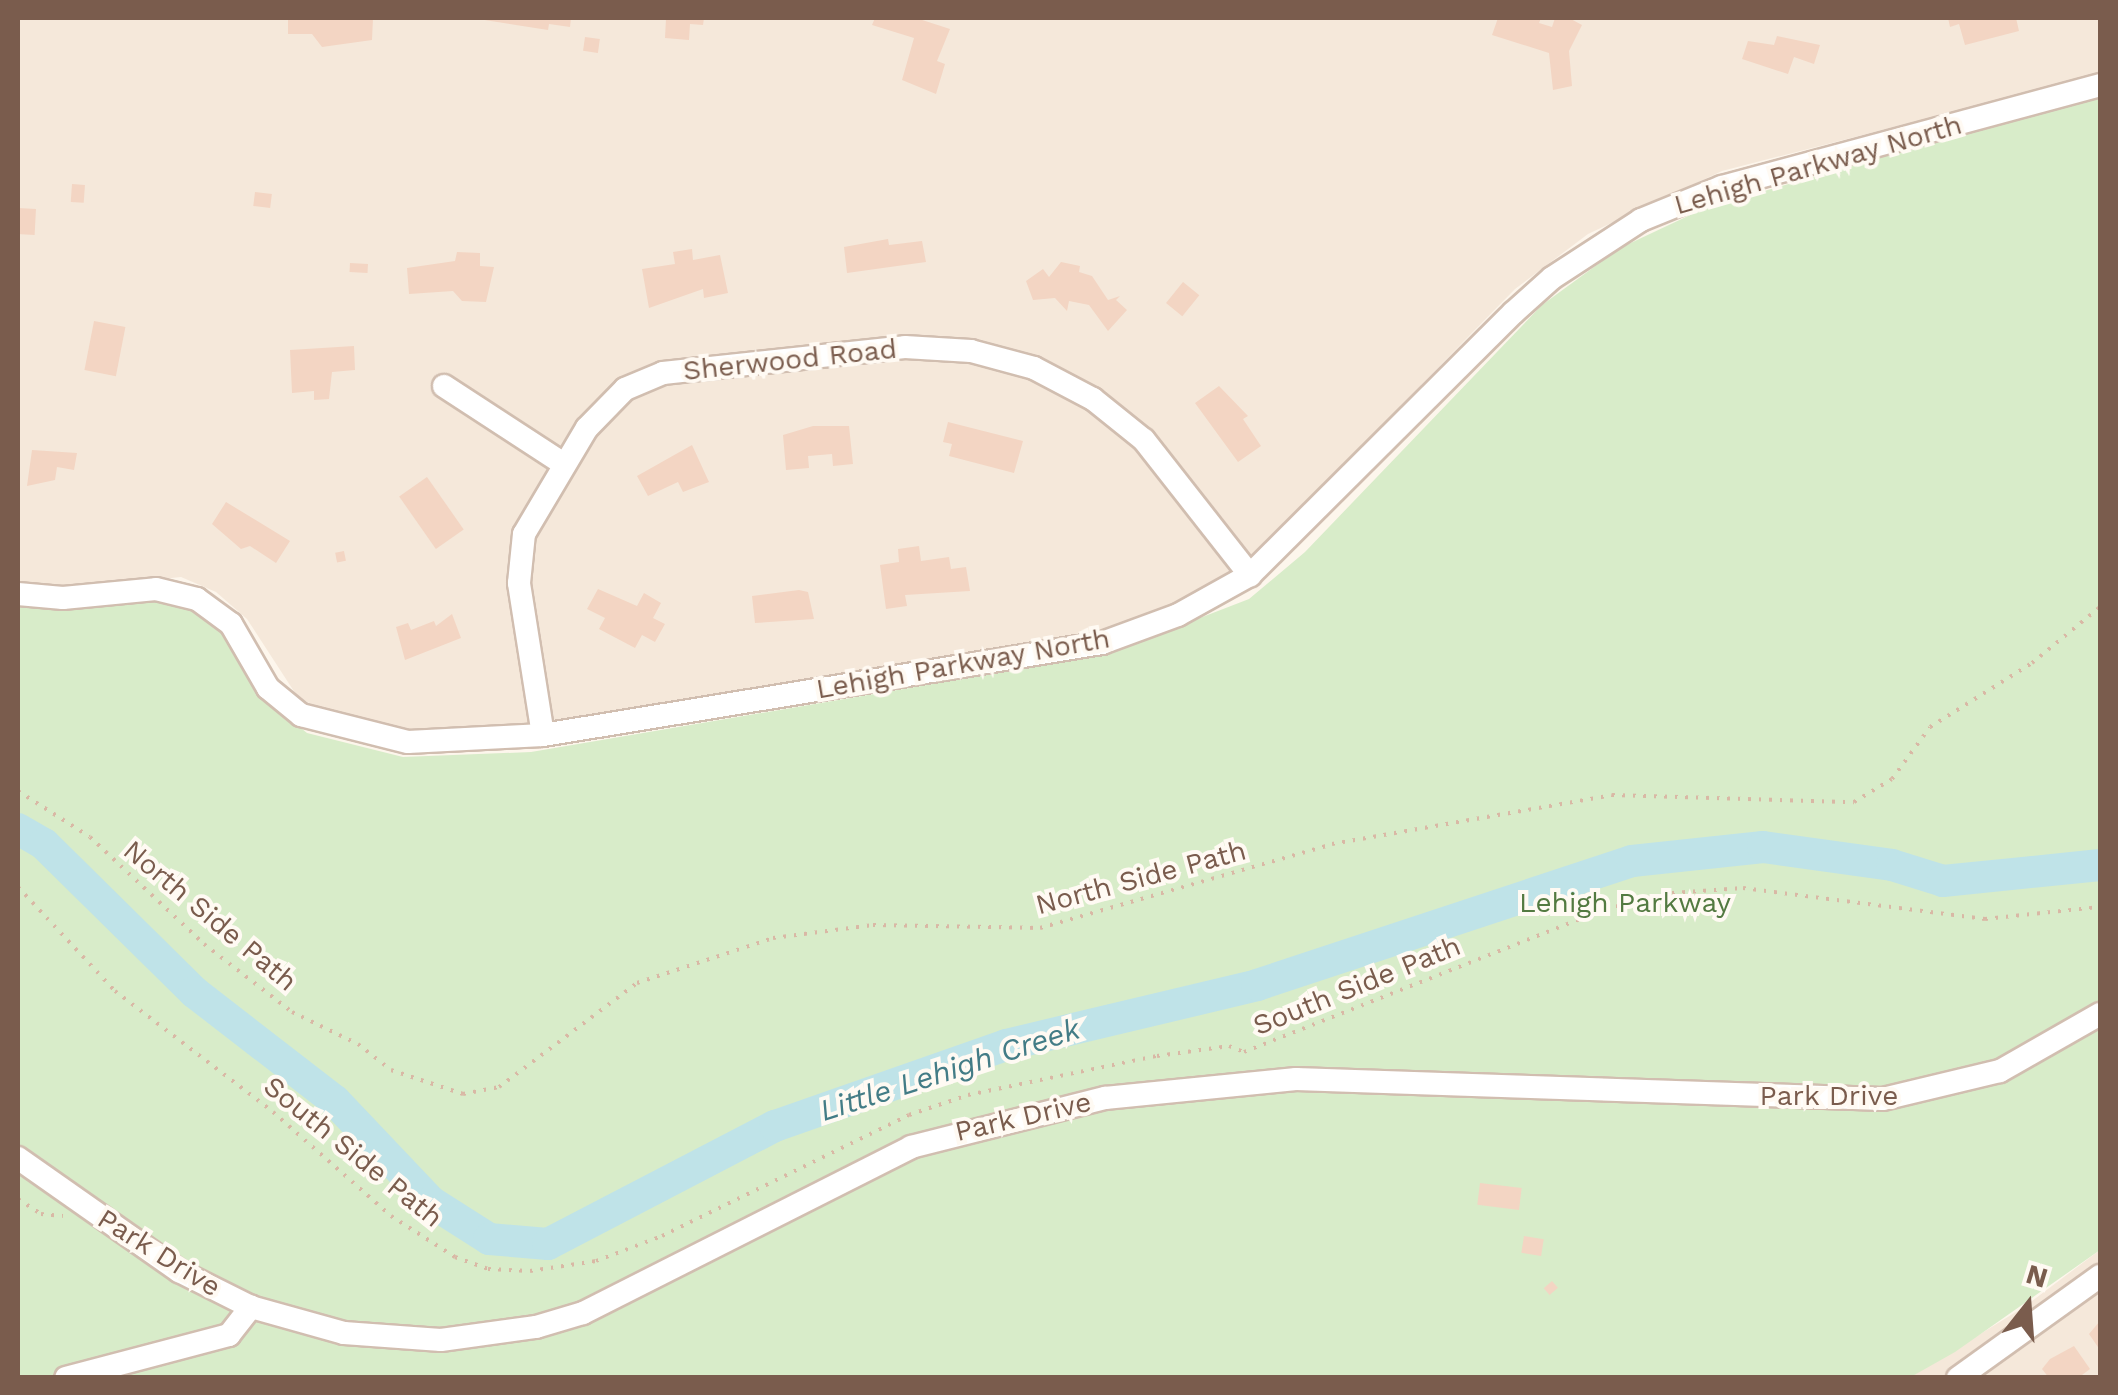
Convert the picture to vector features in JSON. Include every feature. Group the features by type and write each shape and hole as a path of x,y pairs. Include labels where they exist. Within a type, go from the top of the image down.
{"street":[{"name":"Lehigh Parkway North","path":"18,594 63,598 156,589 197,599 231,624 283,703 339,729 408,742 543,735 1102,643 1178,616 1250,575 1513,313 1625,229 1722,187 2100,85"},
{"name":"Sherwood Road","path":"543,735 519,558 524,534 562,463 611,400 663,373 905,347 970,351 1034,368 1120,418 1250,575"},
{"path":"444,386 562,463"},
{"name":"Park Drive","path":"18,1158 178,1272 251,1307 392,1339 536,1327 636,1290 912,1147 963,1130 1168,1087 1296,1079 1882,1099 2000,1071 2100,1014"},
{"path":"1958,1378 2100,1276"},
{"path":"66,1378 230,1335 251,1307"}],"path":[{"name":"North Side Path","path":"18,791 90,837 204,944 292,1012 358,1044 392,1070 464,1094 499,1086 628,988 773,938 873,925 1040,928 1332,844 1612,796 1854,802 1892,779 1930,727 2032,663 2100,607"},
{"name":"South Side Path","path":"18,886 115,991 273,1112 391,1216 456,1256 488,1269 530,1271 596,1262 662,1236 908,1115 984,1092 1157,1056 1229,1046 1244,1052 1622,905 1743,888 1986,920 2100,907"},
{"path":"18,1199 42,1214 74,1218 88,1208"}],"shaded area":[{"path":"18,18 2100,18 2100,74 1722,171 1588,234 1515,289 1236,574 1167,613 1098,637 824,682 520,727 412,732 328,714 297,696 247,619 216,592 181,577 76,588 18,585"},
{"path":"2100,1250 2100,1377 1909,1378 2024,1307"}],"green space":[{"name":"Lehigh Parkway","path":"2100,95 2100,1250 1955,1352 1909,1378 18,1378 18,600 163,596 211,617 268,701 307,733 403,757 531,752 1104,655 1249,599 1305,552 1542,305 1620,248 1705,208"}],"building":[{"path":"288,18 373,18 372,40 322,47 312,34 288,34"},
{"path":"472,18 571,18 570,27 549,24 548,30"},
{"path":"666,18 704,18 703,25 690,24 689,40 665,38"},
{"path":"875,18 916,18 950,29 937,61 945,64 936,94 902,80 914,38 872,25"},
{"path":"1498,18 1541,18 1539,23 1552,27 1555,18 1569,18 1582,25 1569,51 1572,86 1553,90 1549,53 1492,35"},
{"path":"1948,18 2016,18 2019,31 1965,45 1959,24 1950,27"},
{"path":"1777,36 1820,45 1814,64 1794,57 1788,74 1742,59 1748,41 1774,45"},
{"path":"585,37 600,39 598,53 583,51"},
{"path":"72,184 85,185 84,203 71,202"},
{"path":"255,192 272,194 270,208 253,206"},
{"path":"18,208 36,209 35,235 18,234"},
{"path":"888,239 889,245 922,241 926,262 847,273 844,247"},
{"path":"692,249 693,260 720,255 728,293 704,298 703,289 649,308 642,269 675,264 673,252"},
{"path":"457,252 480,253 480,266 494,267 486,302 462,301 453,291 409,294 407,268 455,261"},
{"path":"1061,262 1080,266 1079,272 1092,276 1108,300 1120,296 1116,300 1127,310 1108,331 1089,305 1069,301 1067,311 1055,298 1033,300 1026,281 1043,269 1049,277"},
{"path":"350,263 368,264 368,273 350,272"},
{"path":"1183,282 1199,295 1182,316 1166,303"},
{"path":"94,321 125,327 116,376 84,370"},
{"path":"354,346 355,370 332,372 329,399 314,400 314,391 292,393 290,350"},
{"path":"1219,386 1248,416 1243,419 1261,446 1238,462 1195,403"},
{"path":"948,422 1023,441 1014,473 949,456 952,444 943,442"},
{"path":"813,426 849,426 853,464 833,466 832,454 808,456 809,468 786,470 783,435"},
{"path":"692,445 709,482 683,492 678,482 648,496 637,476"},
{"path":"32,450 77,453 74,470 57,467 55,480 27,486"},
{"path":"427,477 464,529 436,549 399,497"},
{"path":"226,502 290,541 276,563 250,546 241,549 212,524"},
{"path":"919,546 921,561 949,557 951,569 966,567 970,591 905,595 907,606 886,609 880,565 899,562 898,549"},
{"path":"344,551 346,561 337,563 335,553"},
{"path":"598,589 637,606 644,593 661,603 653,618 665,624 655,642 642,635 635,648 599,629 605,618 587,609"},
{"path":"808,592 814,619 755,623 752,596"},
{"path":"452,614 461,638 405,660 396,627 408,623 411,630 434,621 436,626"},
{"path":"1480,1183 1522,1188 1519,1210 1477,1205"},
{"path":"1524,1236 1544,1239 1541,1256 1521,1253"},
{"path":"1552,1281 1558,1288 1550,1295 1544,1288"},
{"path":"2100,1321 2100,1350 2089,1334"},
{"path":"2074,1346 2090,1369 2078,1378 2049,1378 2042,1369 2050,1359"}],"waterway":[{"name":"Little Lehigh Creek","path":"18,829 44,844 194,992 335,1101 431,1202 489,1239 548,1244 775,1126 1006,1045 1257,985 1632,861 1763,847 1892,865 1943,881 2100,865"}]}
